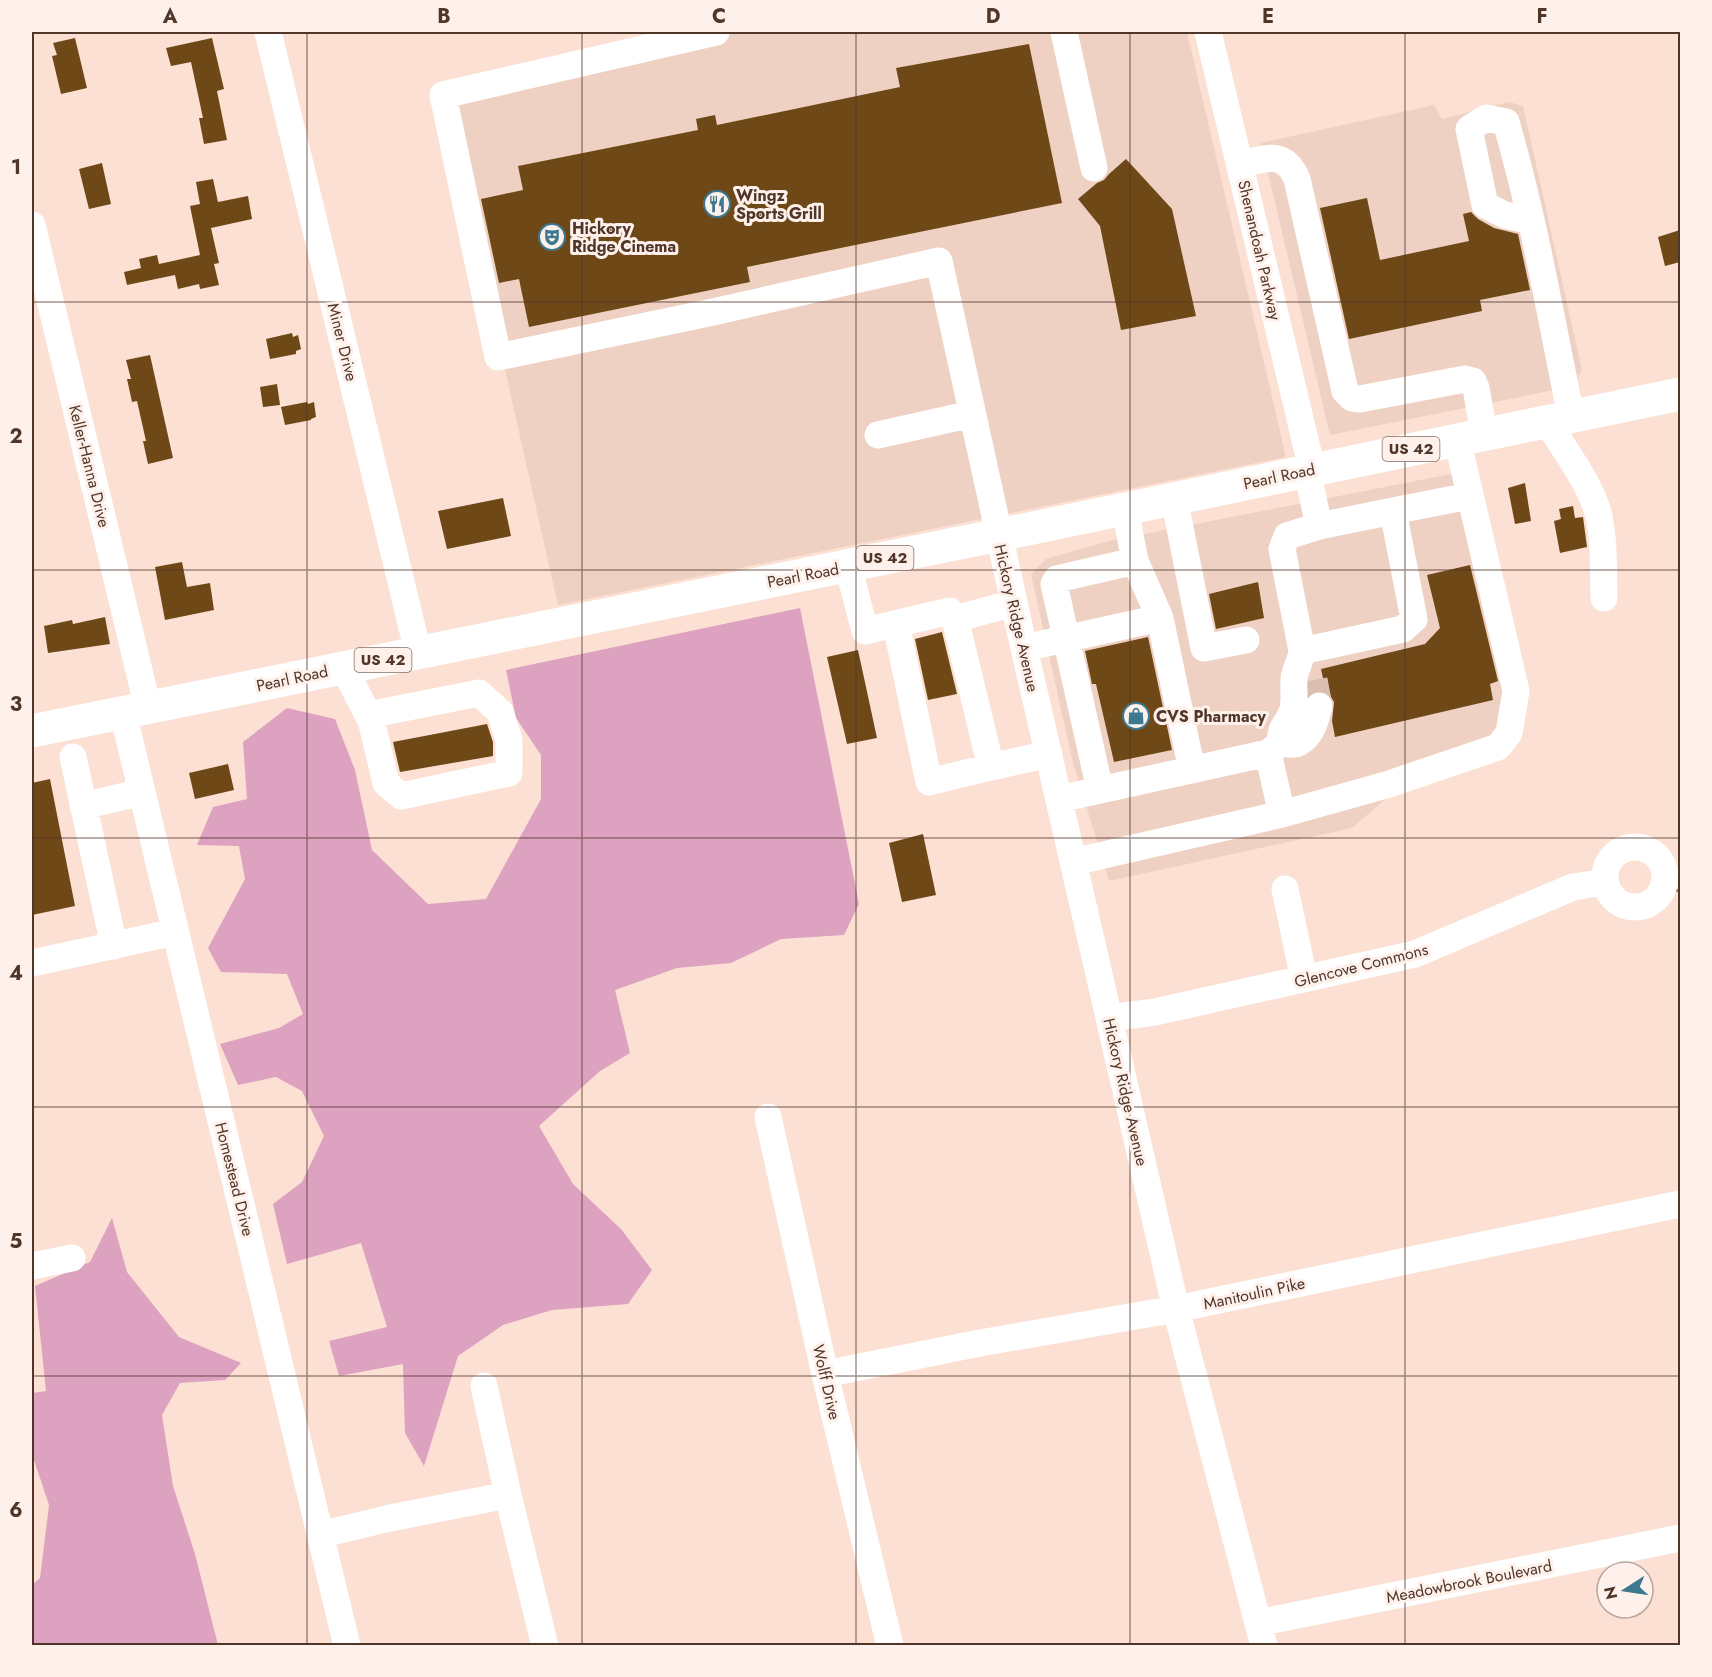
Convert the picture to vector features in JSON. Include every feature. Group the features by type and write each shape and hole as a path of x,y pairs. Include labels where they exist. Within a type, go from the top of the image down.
{"main road":[{"name":"Pearl Road","path":"32,731 848,566 1680,394"}],"street":[{"name":"Miner Drive","path":"268,32 418,652"},
{"name":"Hickory Ridge Avenue","path":"716,32 443,95 498,357 939,261 1024,648 1176,1309 1261,1634"},
{"path":"1064,32 1094,168"},
{"name":"Shenandoah Parkway","path":"1208,32 1309,470 1319,526"},
{"path":"1073,862 1282,814 1386,785 1498,747 1509,733 1516,691 1469,496 1470,437 1476,388 1473,381 1465,378 1360,399 1352,398 1346,391 1297,179 1292,168 1286,161 1273,157 1239,164"},
{"path":"1531,221 1559,418 1600,522 1605,598"},
{"name":"Keller-Hanna Drive","path":"32,225 135,710"},
{"path":"878,435 972,414"},
{"path":"1305,664 1282,549 1287,536 1319,526 1469,496"},
{"path":"1174,498 1204,648"},
{"path":"1125,509 1135,561 1160,618 1192,770"},
{"path":"1282,814 1274,748 1280,730 1292,713 1296,668 1403,629 1414,619 1393,511"},
{"path":"1100,790 1054,584 1057,579 1135,561"},
{"path":"848,566 865,631 950,611 956,618 991,767"},
{"path":"956,618 1014,603"},
{"path":"1024,648 1160,618"},
{"path":"896,624 929,782 1049,754"},
{"path":"1167,655 1246,640"},
{"path":"344,668 368,715 386,783 401,796 509,773 509,740 500,712 479,693 368,715"},
{"path":"1059,799 1192,770 1295,744 1308,735 1315,723 1319,706"},
{"name":"Homestead Drive","path":"135,710 142,792 347,1646"},
{"path":"73,757 114,946"},
{"path":"83,806 142,792"},
{"path":"1640,847 1650,850 1664,865 1672,890 1644,907 1623,906 1608,892 1605,872 1614,856 1622,850 1640,847"},
{"name":"Glencove Commons","path":"1108,1018 1155,1012 1415,954 1573,887 1605,882"},
{"path":"1285,889 1304,979"},
{"path":"32,963 175,933"},
{"name":"Wolff Drive","path":"768,1117 825,1374 890,1646"},
{"name":"Manitoulin Pike","path":"825,1374 980,1343 1176,1309 1680,1204"},
{"path":"32,1266 72,1258"},
{"path":"484,1386 545,1646"},
{"path":"320,1535 390,1518 508,1495"},
{"name":"Meadowbrook Boulevard","path":"1261,1634 1680,1538"}],"shaded area":[{"path":"713,32 1187,32 1286,457 558,605 443,95"},
{"path":"1509,102 1523,106 1582,370 1574,386 1330,435 1261,143 1434,105 1442,119"},
{"path":"1477,469 1524,671 1526,712 1503,750 1395,791 1352,828 1109,881 1073,763 1031,574 1046,559 1109,541"},
{"path":"800,608 859,904 844,935 781,939 731,963 677,968 615,990 630,1053 600,1071 539,1126 573,1184 621,1229 652,1270 628,1304 552,1310 503,1325 458,1356 424,1466 405,1433 403,1364 339,1376 329,1341 387,1327 361,1243 287,1264 273,1204 302,1182 324,1136 302,1091 276,1077 238,1085 220,1044 279,1028 303,1014 287,974 221,972 208,948 245,879 239,846 197,845 213,807 247,799 243,742 287,708 335,719 355,770 372,850 428,904 486,899 541,799 541,755 516,718 506,670"},
{"path":"112,1218 127,1272 179,1337 241,1363 225,1380 180,1383 162,1415 173,1486 195,1554 218,1645 32,1645 32,1585 40,1578 49,1505 32,1454 32,1393 46,1391 35,1286 90,1262"}],"building":[{"path":"75,38 87,88 61,94 52,56 57,55 53,43"},
{"path":"212,38 224,89 217,91 227,140 204,144 199,118 203,118 191,62 171,66 166,48"},
{"path":"1029,44 1062,203 747,267 750,282 529,327 519,279 499,283 481,199 523,190 518,166 698,130 696,119 715,115 717,125 900,87 896,68"},
{"path":"1126,159 1172,209 1196,316 1121,330 1100,226 1078,199 1104,180"},
{"path":"102,163 111,204 89,209 79,169"},
{"path":"213,179 218,202 248,196 252,219 211,228 219,263 214,264 219,285 200,289 199,284 178,289 175,275 127,285 124,272 141,268 139,259 157,255 159,264 200,255 190,206 200,204 196,182"},
{"path":"1367,198 1380,260 1469,241 1463,214 1471,212 1494,228 1518,234 1530,290 1480,300 1482,311 1349,339 1320,208"},
{"path":"1680,230 1680,262 1665,266 1658,237"},
{"path":"292,333 293,337 298,335 301,349 296,351 296,354 270,359 266,339"},
{"path":"150,355 173,458 148,464 143,441 146,441 137,401 132,402 127,379 131,379 126,360"},
{"path":"277,384 280,405 263,407 260,387"},
{"path":"307,402 308,404 314,402 316,417 285,425 281,407"},
{"path":"1525,483 1531,521 1515,524 1508,488"},
{"path":"503,498 511,536 447,549 438,511"},
{"path":"1573,506 1575,518 1583,517 1587,547 1560,553 1554,521 1561,519 1559,509"},
{"path":"182,562 187,587 210,583 214,610 165,620 155,567"},
{"path":"1470,565 1498,681 1490,684 1493,700 1335,737 1332,721 1334,702 1326,692 1321,669 1425,644 1440,628 1427,575"},
{"path":"1258,582 1264,618 1216,629 1209,594"},
{"path":"105,617 110,644 48,653 44,626 72,620 73,624"},
{"path":"942,632 957,694 928,700 915,639"},
{"name":"CVS Pharmacy","path":"1148,637 1172,750 1114,762 1096,684 1092,684 1085,651"},
{"path":"858,650 877,738 847,744 827,657"},
{"path":"487,724 493,742 493,756 400,772 393,742"},
{"path":"228,764 234,790 195,799 189,773"},
{"path":"50,779 75,906 32,915 32,783"},
{"path":"923,834 936,895 902,902 889,843"}],"tunnel":[{"path":"1314,680 1319,706"}],"place":[{"name":"Wingz Sports Grill","path":"717,204"},
{"name":"Hickory Ridge Cinema","path":"552,237"},
{"name":"CVS Pharmacy","path":"1136,716"}]}
